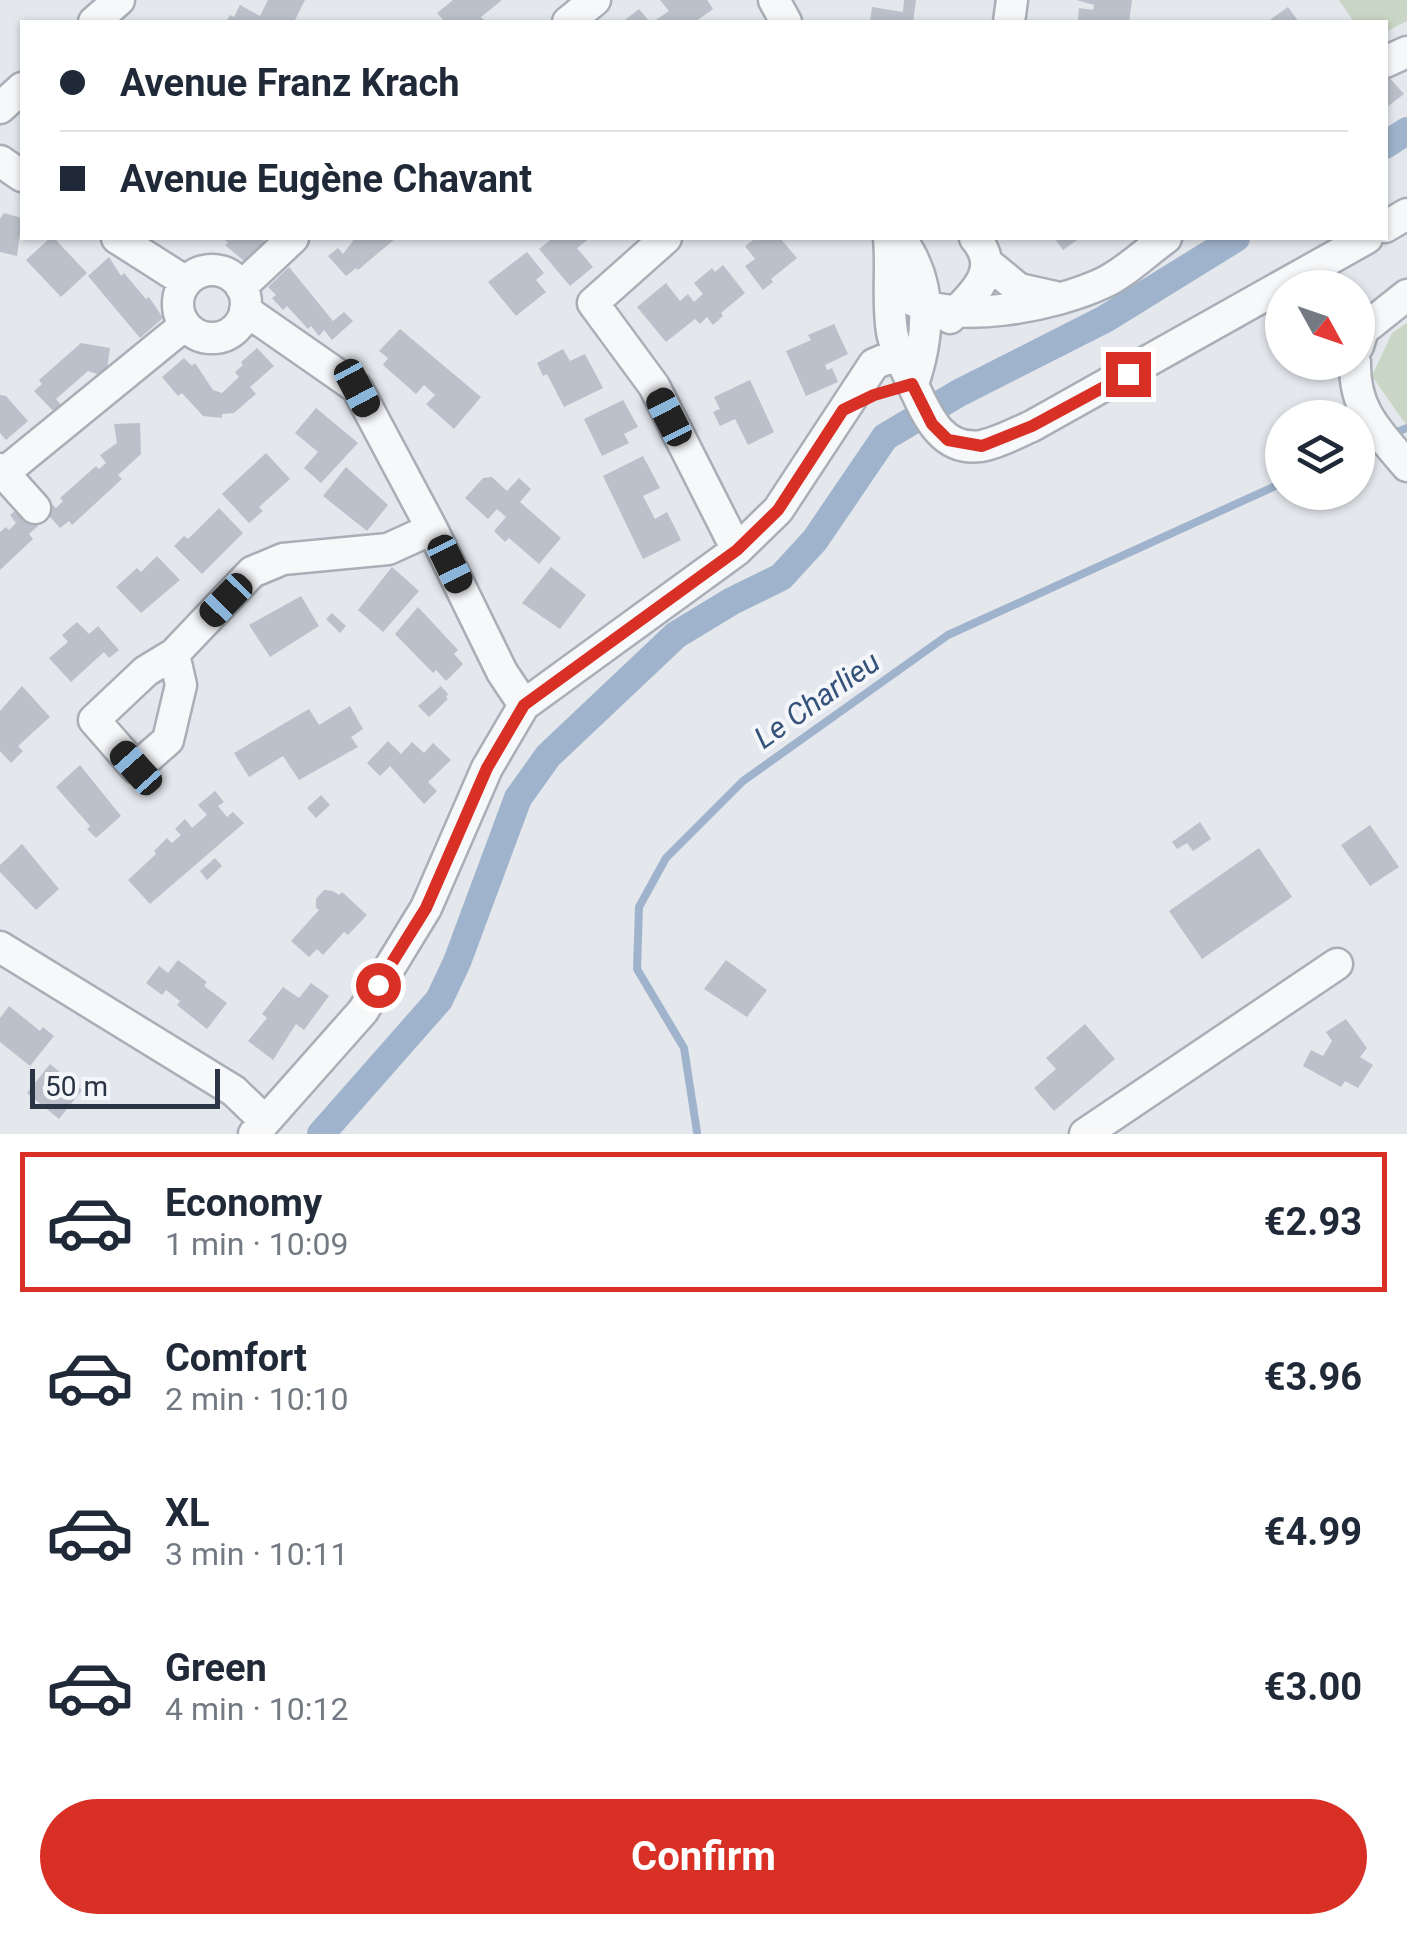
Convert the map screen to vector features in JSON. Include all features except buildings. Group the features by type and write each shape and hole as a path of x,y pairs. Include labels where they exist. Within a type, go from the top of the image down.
{"street":[{"path":"96,20 118,0"},
{"path":"570,20 594,0"},
{"path":"0,108 20,90"},
{"path":"120,240 186,282"},
{"path":"291,240 243,298 236,327 218,337 200,335 186,325 178,304 186,282 194,275 225,272 243,298 357,388 432,528 502,672 524,705"},
{"path":"664,240 593,303 654,386 737,550"},
{"path":"889,240 892,335 915,369 939,432 948,440 968,446 982,446 1008,436 1128,374 1363,240"},
{"path":"901,240 921,274 926,304 915,369"},
{"path":"890,282 908,299 956,311 989,312 1058,298 1105,282 1163,240"},
{"path":"915,369 985,278 981,250"},
{"path":"981,250 1020,288 1058,298"},
{"path":"1375,320 1407,295"},
{"path":"35,508 1,473 186,325"},
{"path":"3,954 234,1091 260,1128 372,996 426,908 487,768 524,705 737,550 778,510 874,364 915,369"},
{"path":"1355,380 1364,414 1407,466"},
{"path":"174,654 252,572 282,558 388,549 432,528"},
{"path":"1085,1134 1336,964"}],"green space":[{"path":"1339,0 1407,0 1407,21 1388,30 1388,20 1353,20"},
{"path":"1407,323 1407,426 1375,380 1375,370 1392,333"}],"waterway":[{"path":"1388,143 1407,131"},
{"path":"321,1134 439,1000 518,798 548,756 676,635 781,577 815,540 885,437 959,393 1105,319 1233,240"},
{"name":"Le Charlieu","path":"1389,435 1407,428"},
{"name":"Le Charlieu","path":"697,1132 684,1048 637,969 639,907 666,858 743,781 948,635 1265,491"}],"route":[{"path":"378,985 426,908 487,768 524,705 737,550 778,510 843,410 874,395 912,384 932,424 948,440 982,446 1032,426 1128,374"}]}
